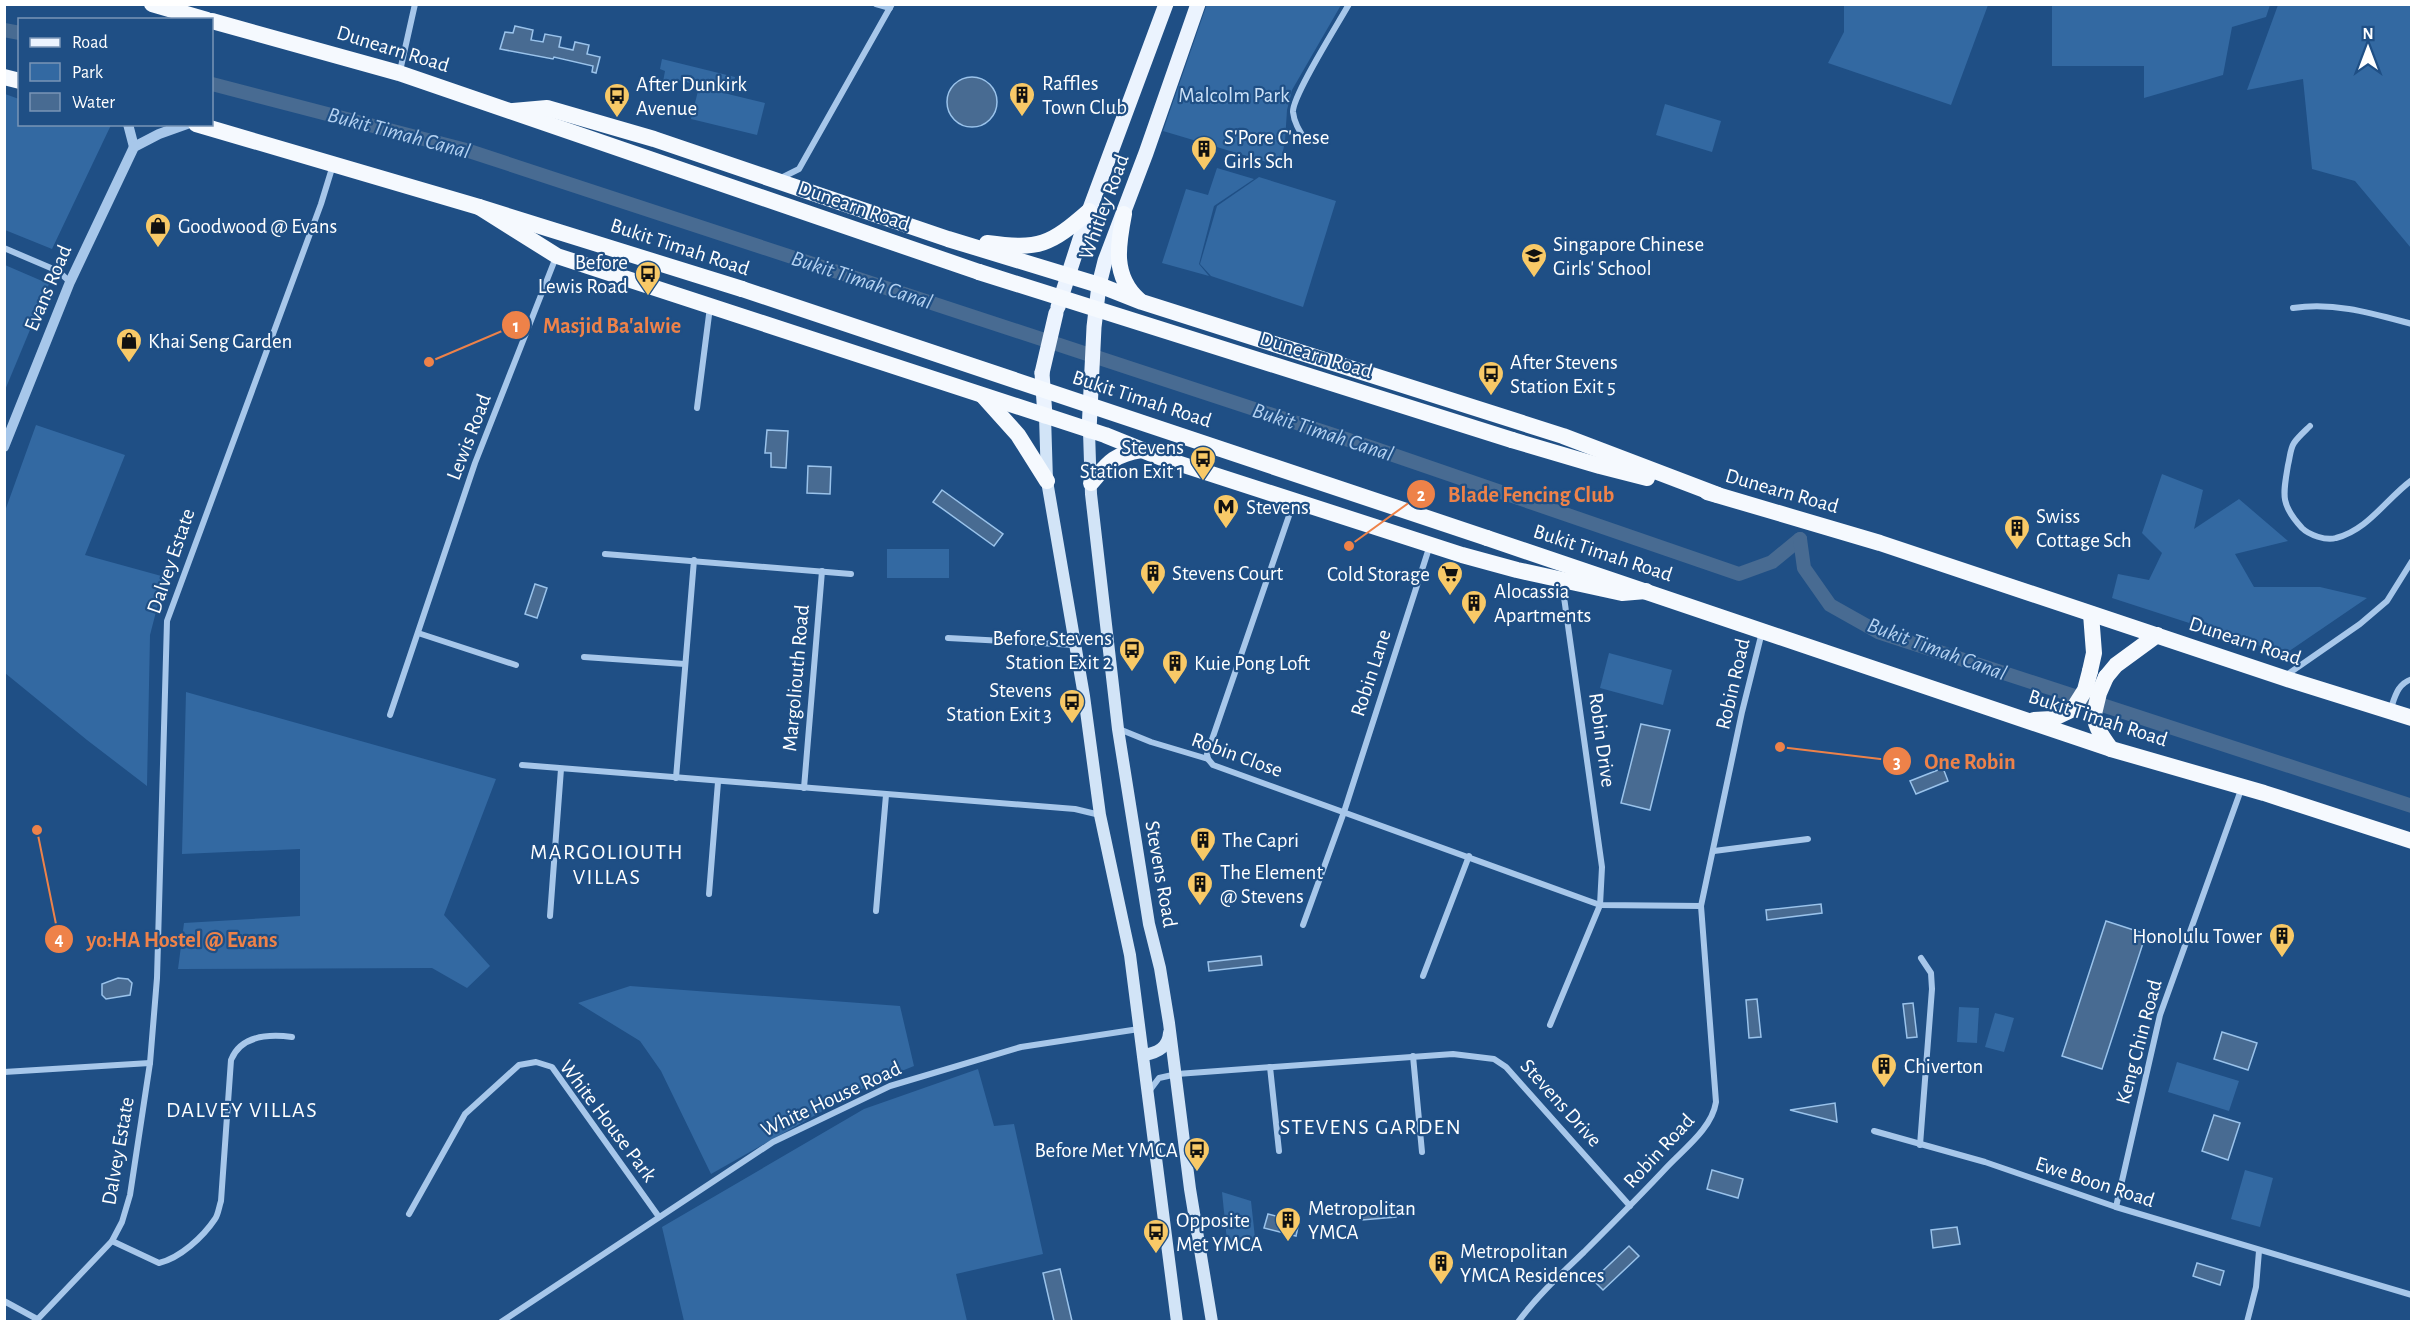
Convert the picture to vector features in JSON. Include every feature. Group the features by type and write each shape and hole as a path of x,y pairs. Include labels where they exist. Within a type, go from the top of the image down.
{"highway":[{"name":"Dunearn Road","path":"152,4 202,18"},
{"name":"Dunearn Road","path":"213,21 399,73 990,275 1512,440 1600,466 1718,495 1880,543 2284,678 2412,718"},
{"path":"513,111 548,108 654,139 775,181 799,179 948,239 1099,285 1142,302 1563,436 1718,495"},
{"name":"Bukit Timah Road","path":"203,126 479,207 742,290 1646,591 2111,749 2242,786 2412,841"},
{"path":"479,207 557,256 1105,435 1141,450 1500,566 1622,593 1646,591"},
{"path":"948,239 1001,245 1044,244 1063,234 1089,211"},
{"path":"1124,213 1118,261 1122,279 1142,302"},
{"path":"980,394 1018,435 1047,481"},
{"path":"1091,483 1110,462 1121,454 1141,450"},
{"path":"2030,720 2052,718 2073,709 2085,690 2094,653 2091,614"},
{"path":"2111,749 2095,723 2094,714 2099,693 2106,677 2116,665 2157,635"}],"main road":[{"name":"Whitley Road","path":"1046,416 1042,373 1056,313 1089,211 1166,4"},
{"name":"Whitley Road","path":"1089,431 1094,327 1099,285 1105,261 1198,4"},
{"path":"1046,416 1047,481 1075,645 1100,815 1130,955 1177,1322"},
{"name":"Stevens Road","path":"1089,431 1091,483 1118,729 1149,924 1160,968 1169,1023 1190,1189 1212,1321"},
{"path":"1143,1055 1156,1052 1165,1045 1169,1023"}],"street":[{"path":"399,73 415,4"},
{"path":"799,179 891,6 876,4"},
{"path":"1304,138 1297,127 1293,111 1298,92 1349,4"},
{"path":"129,126 134,147 181,126"},
{"name":"Evans Road","path":"4,447 70,282 134,147"},
{"name":"Dalvey Estate","path":"36,1320 112,1241 122,1222 130,1195 150,1063 157,978 166,621 334,164"},
{"path":"4,248 58,271 70,282"},
{"name":"Lewis Road","path":"390,716 475,463 557,256"},
{"path":"2293,308 2313,305 2344,306 2412,324"},
{"path":"697,408 710,307"},
{"path":"2310,426 2293,444 2283,488 2286,506 2308,534 2332,539 2349,535 2366,523 2412,480"},
{"path":"1208,759 1210,743 1296,501"},
{"name":"Robin Lane","path":"1344,812 1430,545"},
{"path":"605,554 850,574"},
{"path":"676,778 694,560"},
{"path":"2284,678 2360,624 2387,601 2412,561"},
{"name":"Margoliouth Road","path":"804,788 822,571"},
{"name":"Robin Drive","path":"1562,581 1601,853 1600,905"},
{"name":"Robin Road","path":"1518,1322 1533,1302 1630,1206 1709,1122 1715,1111 1701,906 1742,712 1762,631"},
{"path":"418,633 516,665"},
{"path":"948,638 1075,645"},
{"path":"584,657 685,664"},
{"path":"2390,712 2397,690 2402,684 2412,679"},
{"name":"Robin Close","path":"1118,729 1151,742 1208,759 1213,765 1600,905 1701,906"},
{"path":"522,765 1075,809 1100,815"},
{"path":"550,916 561,769"},
{"path":"709,894 718,782"},
{"name":"Keng Chin Road","path":"2116,1208 2160,1015 2242,786"},
{"path":"876,911 886,795"},
{"path":"1303,925 1344,812"},
{"path":"1714,850 1808,839"},
{"path":"1423,976 1468,856"},
{"path":"1550,1025 1600,905"},
{"path":"1920,1144 1932,989 1931,974 1921,958"},
{"name":"White House Road","path":"659,1217 773,1142 890,1086 1021,1047 1140,1029"},
{"path":"112,1241 159,1263 176,1258 184,1252 216,1219 221,1201 231,1060 234,1052 249,1040 269,1034 292,1037"},
{"name":"Stevens Drive","path":"1149,1094 1159,1078 1177,1074 1413,1056 1476,1055 1500,1062 1630,1206"},
{"path":"1413,1056 1422,1152"},
{"name":"White House Park","path":"409,1214 465,1114 519,1065 536,1062 552,1067 659,1217"},
{"name":"Dalvey Estate","path":"4,1072 150,1063"},
{"path":"1270,1067 1279,1151"},
{"name":"Ewe Boon Road","path":"1874,1131 1985,1162 2116,1208 2412,1295"},
{"path":"501,1322 659,1217"},
{"path":"2247,1322 2256,1287 2259,1251"},
{"path":"4,1301 36,1320"}],"green space":[{"name":"Malcolm Park","path":"1207,4 1341,5 1292,90 1287,110 1285,141 1280,166 1163,131"},
{"path":"2052,4 2270,5 2266,17 2232,27 2223,75 2144,98 2144,66 2052,66"},
{"path":"1844,5 1988,5 1951,105 1828,63 1844,32"},
{"path":"2278,5 2411,5 2411,248 2355,181 2312,169 2303,79 2247,90"},
{"path":"662,59 735,77 731,93 674,79 672,84 663,82 665,71 660,69"},
{"path":"699,87 765,103 757,135 691,119"},
{"path":"5,94 18,99 18,126 111,126 52,249 5,230"},
{"path":"1665,104 1721,121 1712,152 1656,135"},
{"path":"1217,168 1254,179 1214,206 1199,264 1209,276 1162,263 1186,189 1208,195"},
{"path":"1259,177 1336,201 1303,307 1211,276 1200,264 1217,206"},
{"path":"5,265 49,284 5,390"},
{"path":"36,425 125,455 85,555 165,577 150,635 147,786 5,673 5,511"},
{"path":"2162,474 2203,490 2194,529 2239,499 2288,541 2235,554 2254,587 2320,587 2367,598 2285,654 2112,598 2118,574 2149,580 2162,553 2142,533"},
{"path":"887,549 949,549 949,578 887,578"},
{"path":"1609,653 1672,670 1663,705 1600,688"},
{"path":"186,692 496,779 444,915 490,966 467,988 432,968 178,969 184,923 300,916 300,849 182,854"},
{"path":"630,986 900,1006 914,1066 874,1082 711,1174 661,1071 640,1041 578,1003"},
{"path":"1959,1007 1979,1008 1977,1043 1957,1042"},
{"path":"1995,1013 2014,1018 2004,1052 1985,1047"},
{"path":"2177,1062 2239,1081 2229,1111 2168,1092"},
{"path":"978,1069 994,1126 1014,1124 1043,1254 956,1274 967,1321 684,1321 662,1227 864,1109"},
{"path":"2245,1170 2273,1178 2260,1227 2231,1219"},
{"path":"1222,1192 1251,1201 1255,1238 1227,1241"}],"water":[{"path":"515,26 533,30 531,40 543,42 545,34 561,37 559,47 573,50 575,42 589,45 587,54 600,57 596,73 592,72 593,66 554,57 553,59 500,49 505,32 513,33"},
{"path":"972,77 986,81 993,88 997,102 993,116 986,123 972,127 958,123 951,116 947,102 951,88 958,81"},
{"path":"767,430 788,431 786,468 771,467 771,453 765,453"},
{"path":"808,466 831,467 830,494 807,493"},
{"path":"942,490 1003,534 994,546 933,502"},
{"path":"535,584 547,588 537,618 525,614"},
{"path":"1641,724 1670,730 1650,810 1621,803"},
{"path":"1943,768 1948,781 1916,794 1910,781"},
{"path":"1821,904 1822,913 1767,920 1766,910"},
{"path":"2106,921 2146,934 2102,1069 2062,1056"},
{"path":"1261,956 1262,965 1209,971 1208,962"},
{"path":"118,978 128,979 132,983 130,995 106,999 102,995 102,984"},
{"path":"1757,999 1761,1037 1749,1038 1746,1000"},
{"path":"1913,1003 1917,1037 1907,1038 1903,1004"},
{"path":"2222,1032 2257,1043 2248,1070 2214,1059"},
{"path":"1835,1103 1837,1122 1790,1110"},
{"path":"2214,1115 2240,1123 2228,1160 2202,1151"},
{"path":"1712,1170 1743,1179 1738,1198 1707,1189"},
{"path":"1395,1205 1396,1217 1362,1220 1361,1207"},
{"path":"1268,1214 1299,1222 1296,1236 1264,1228"},
{"path":"1957,1227 1960,1244 1933,1248 1931,1230"},
{"path":"1629,1246 1639,1256 1603,1290 1593,1280"},
{"path":"2197,1263 2224,1271 2220,1285 2193,1276"},
{"path":"1060,1269 1072,1321 1054,1321 1043,1273"}],"waterway":[{"name":"Bukit Timah Canal","path":"4,30 18,33"},
{"name":"Bukit Timah Canal","path":"213,84 466,150 1373,448 1739,574 1772,562 1800,539"},
{"name":"Bukit Timah Canal","path":"1800,539 1804,568 1830,605 1878,632 2412,806"}],"place":[{"name":"Raffles Town Club","path":"1022,118"},
{"name":"After Dunkirk Avenue","path":"617,119"},
{"name":"S'Pore C'nese Girls Sch","path":"1204,172"},
{"name":"Goodwood @ Evans","path":"158,249"},
{"name":"Singapore Chinese Girls' School","path":"1534,279"},
{"name":"Before Lewis Road","path":"648,297"},
{"name":"Masjid Ba'alwie","path":"429,362"},
{"name":"Khai Seng Garden","path":"129,364"},
{"name":"After Stevens Station Exit 5","path":"1491,397"},
{"name":"Stevens Station Exit 1","path":"1203,482"},
{"name":"Stevens","path":"1226,530"},
{"name":"Blade Fencing Club","path":"1349,546"},
{"name":"Swiss Cottage Sch","path":"2017,551"},
{"name":"Stevens Court","path":"1153,596"},
{"name":"Cold Storage","path":"1450,597"},
{"name":"Alocassia Apartments","path":"1474,626"},
{"name":"Before Stevens Station Exit 2","path":"1132,673"},
{"name":"Kuie Pong Loft","path":"1175,686"},
{"name":"Stevens Station Exit 3","path":"1072,725"},
{"name":"One Robin","path":"1780,747"},
{"name":"yo:HA Hostel @ Evans","path":"37,830"},
{"name":"The Capri","path":"1203,863"},
{"name":"The Element @ Stevens","path":"1200,907"},
{"name":"Honolulu Tower","path":"2282,959"},
{"name":"Chiverton","path":"1884,1089"},
{"name":"Before Met YMCA","path":"1197,1173"},
{"name":"Metropolitan YMCA","path":"1288,1243"},
{"name":"Opposite Met YMCA","path":"1156,1255"},
{"name":"Metropolitan YMCA Residences","path":"1441,1286"}],"district":[{"name":"MARGOLIOUTH VILLAS","path":"607,864"},
{"name":"DALVEY VILLAS","path":"242,1110"},
{"name":"STEVENS GARDEN","path":"1371,1127"}]}
